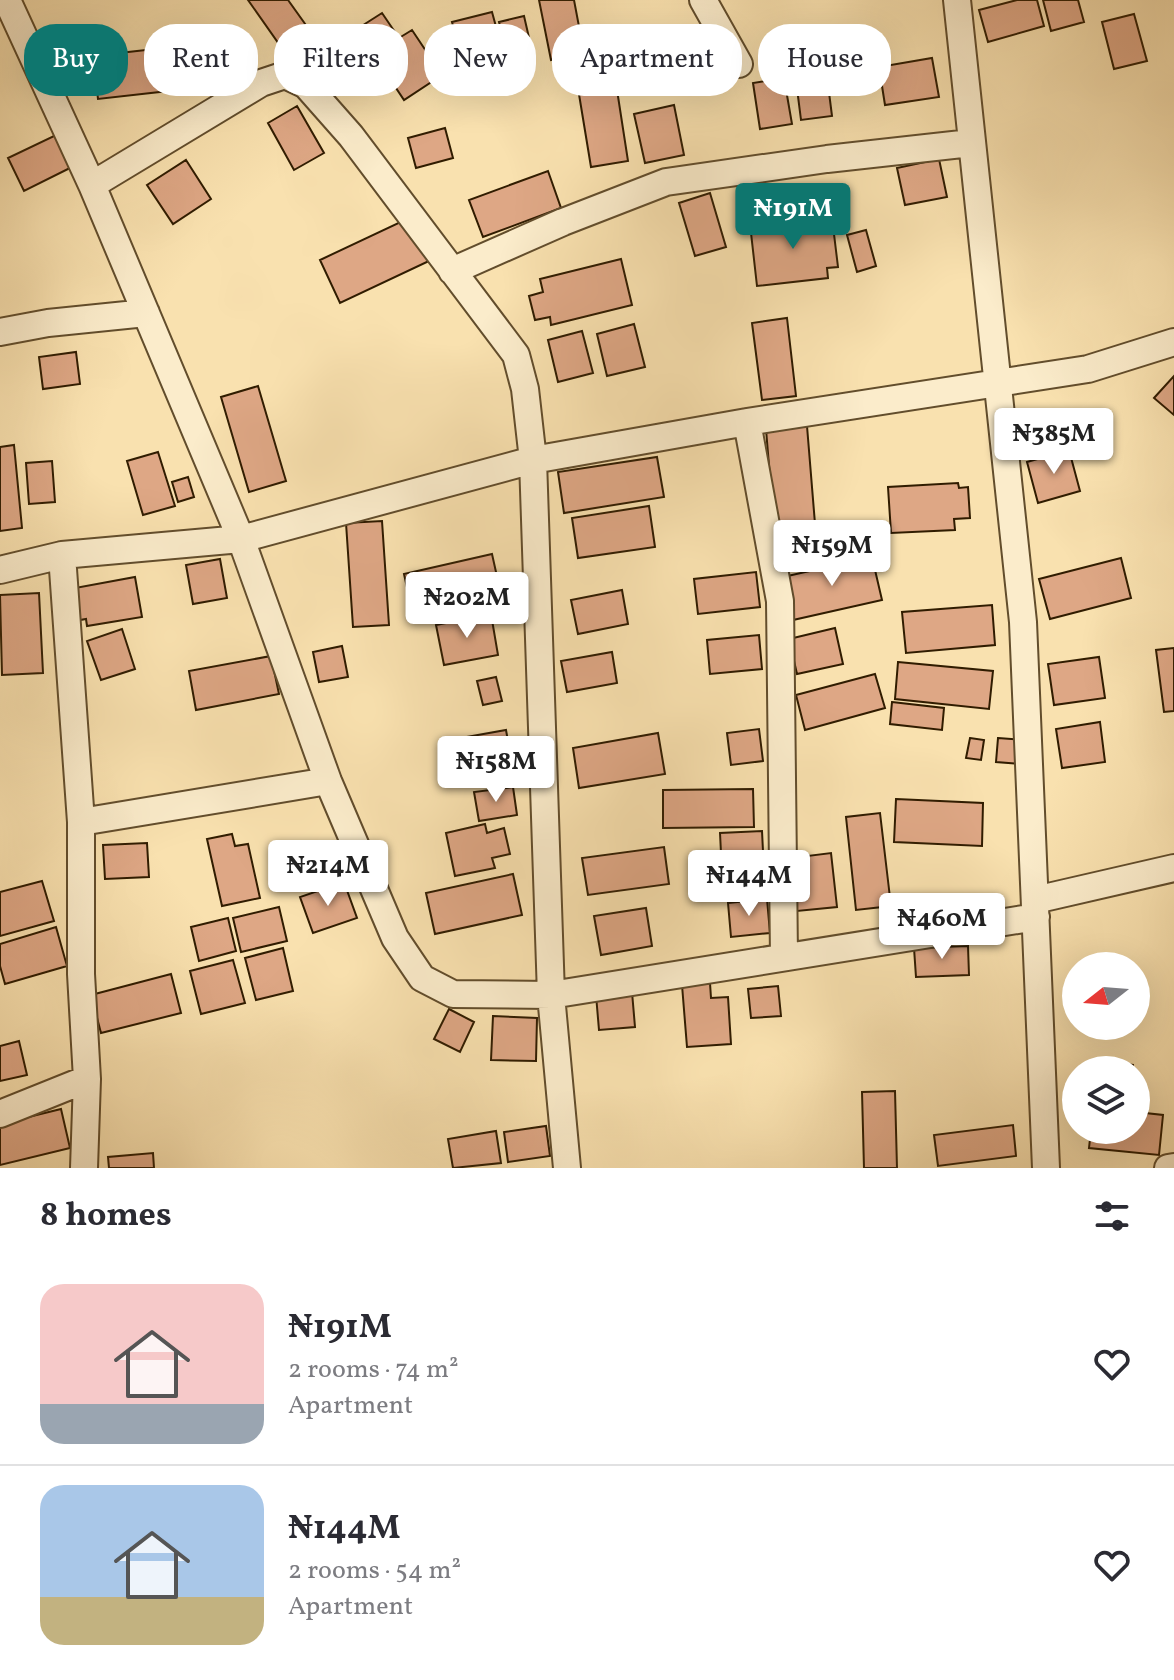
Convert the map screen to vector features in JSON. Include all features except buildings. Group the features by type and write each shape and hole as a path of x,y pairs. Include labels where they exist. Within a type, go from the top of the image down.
{"street":[{"path":"7,0 92,185 241,539 328,781 395,938 422,978 453,994 551,995 784,957 1035,908 1174,868"},
{"path":"703,0 716,24"},
{"path":"957,0 1023,622 1046,1168"},
{"path":"92,185 261,83 285,75 306,85 351,136 516,355 525,389 533,460 551,995 567,1168"},
{"path":"452,271 563,222 666,182 971,143"},
{"path":"0,332 48,323 146,313"},
{"path":"0,570 62,555 241,539 533,460 747,422 1088,369 1174,342"},
{"path":"747,422 780,601 784,957"},
{"path":"62,555 81,822 81,974 87,1079 84,1168"},
{"path":"81,822 328,781"},
{"path":"0,1114 87,1079"}]}
